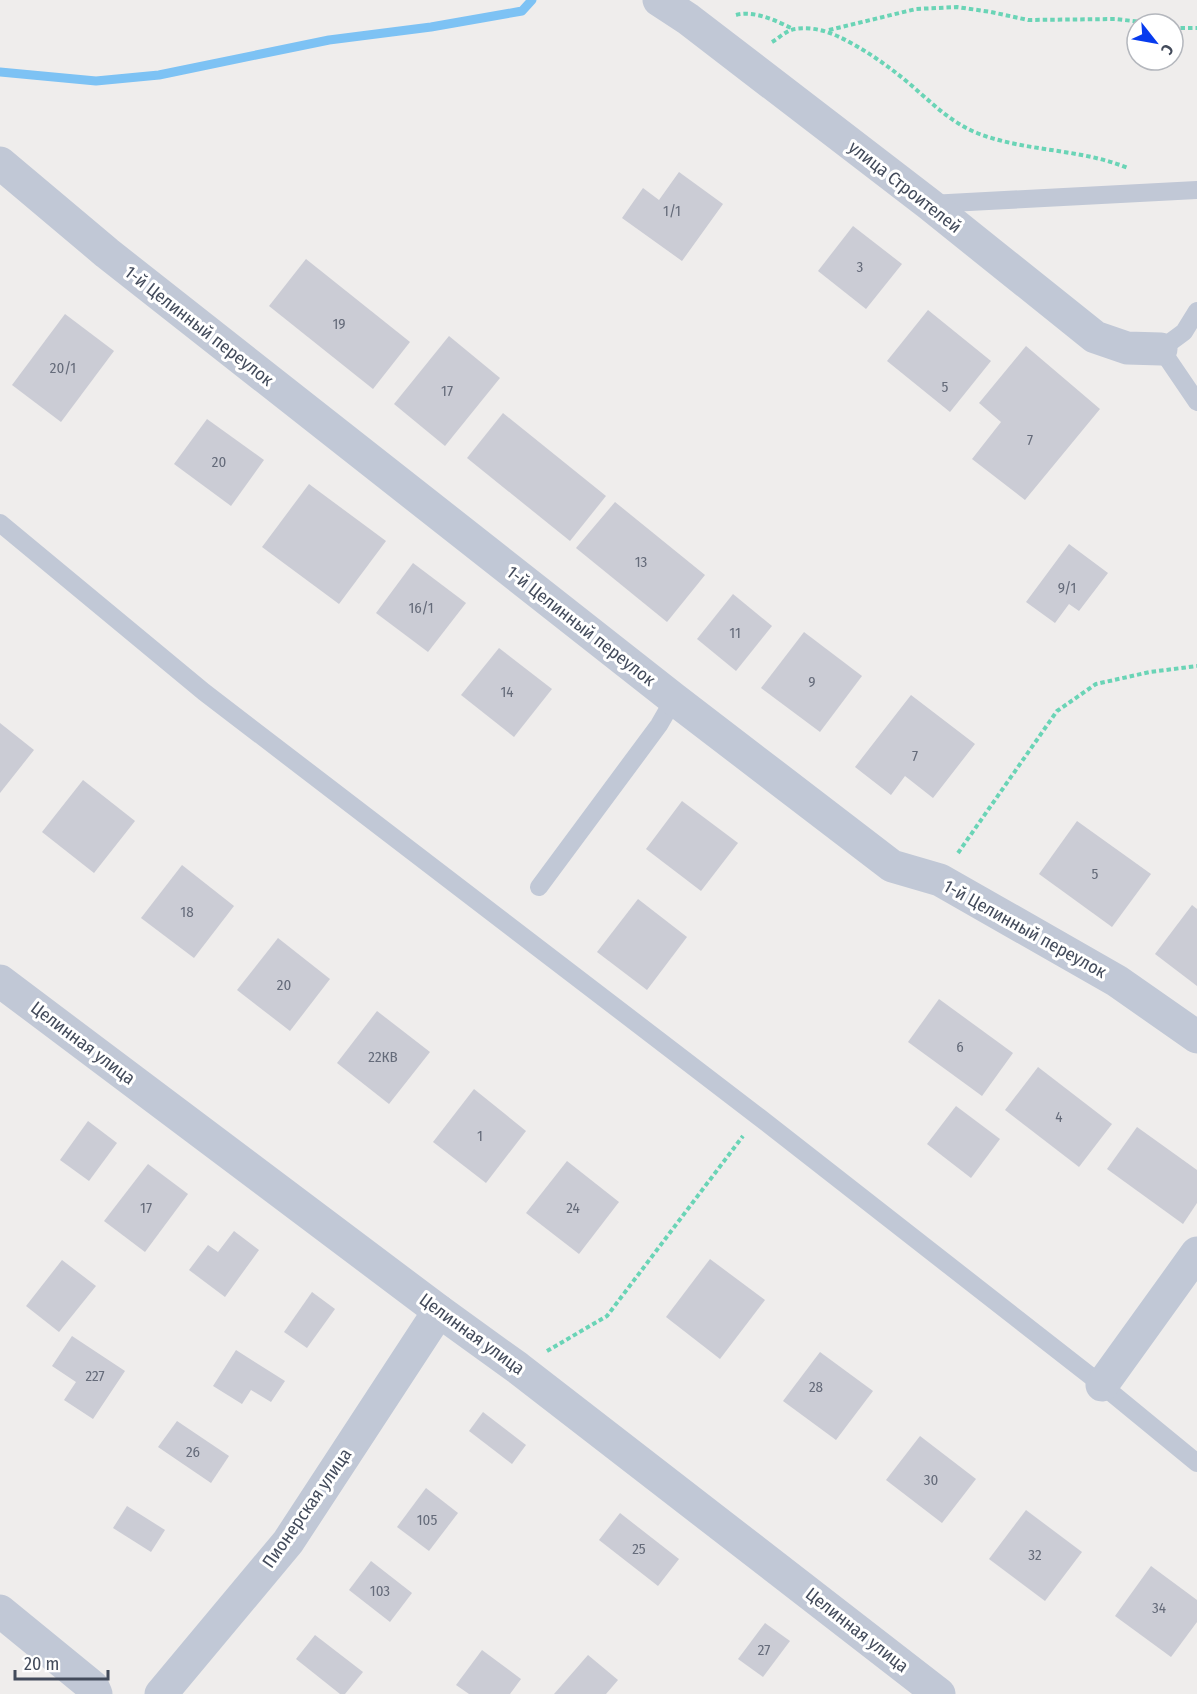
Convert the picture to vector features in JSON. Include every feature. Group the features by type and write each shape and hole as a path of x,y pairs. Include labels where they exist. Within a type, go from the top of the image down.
{"street":[{"name":"улица Строителей","path":"659,0 731,52 928,204 1095,337 1127,348 1161,349"},
{"name":"1-й Целинный переулок","path":"0,163 107,253 674,699 892,866 940,880 1117,981 1197,1037"},
{"name":"Целинная улица","path":"0,981 518,1368 939,1694"},
{"path":"1102,1385 1197,1253"},
{"name":"Пионерская улица","path":"161,1694 288,1542 439,1311"},
{"path":"0,1611 93,1688 96,1694"}],"lane":[{"path":"928,204 1197,190"},
{"path":"1197,310 1184,332 1161,349 1197,402"},
{"path":"0,524 204,692 759,1117 1102,1385 1197,1463"},
{"path":"539,887 658,725 674,699"}],"path":[{"path":"731,52 761,48 794,29 828,30 916,9 957,7 1028,20 1125,20"},
{"path":"828,30 873,55 945,115 976,133 1017,146 1069,152 1114,162 1136,171"},
{"path":"940,880 1057,711 1096,684 1150,672 1197,666"},
{"path":"518,1368 607,1316 759,1117"}],"building":[{"path":"679,172 723,204 682,261 622,218 643,188 659,200"},
{"path":"853,226 902,264 866,309 818,271"},
{"path":"306,259 410,342 373,389 269,306"},
{"path":"928,310 991,361 950,412 887,361"},
{"path":"65,314 114,351 61,422 12,385"},
{"path":"449,336 500,378 445,446 394,404"},
{"path":"1026,346 1100,409 1025,500 972,459 1001,422 979,403"},
{"path":"503,413 606,496 570,541 467,458"},
{"path":"207,419 264,460 231,506 174,464"},
{"path":"309,484 386,541 339,604 262,547"},
{"path":"615,502 705,575 667,622 576,548"},
{"path":"1069,544 1108,573 1079,611 1069,604 1055,623 1026,602"},
{"path":"413,563 466,603 428,652 376,613"},
{"path":"733,594 772,626 736,671 697,639"},
{"path":"804,632 862,676 820,732 761,688"},
{"path":"499,648 552,689 514,737 461,695"},
{"path":"911,695 975,744 933,798 905,776 891,795 855,767"},
{"path":"0,723 34,750 0,793"},
{"path":"83,780 135,821 94,873 42,832"},
{"path":"682,801 738,843 701,891 646,849"},
{"path":"1077,821 1151,874 1112,927 1039,874"},
{"path":"182,865 234,906 194,958 141,918"},
{"path":"638,899 687,937 647,990 597,952"},
{"path":"1192,905 1197,909 1197,986 1155,954"},
{"path":"278,938 330,979 290,1031 237,990"},
{"path":"939,999 1013,1053 982,1096 908,1042"},
{"path":"377,1011 430,1052 389,1104 337,1063"},
{"path":"1038,1067 1112,1124 1079,1167 1005,1110"},
{"path":"474,1089 526,1131 486,1183 433,1142"},
{"path":"956,1106 1000,1139 971,1178 927,1144"},
{"path":"88,1121 117,1143 89,1181 60,1160"},
{"path":"1137,1127 1197,1170 1197,1203 1183,1224 1107,1169"},
{"path":"567,1161 619,1202 579,1254 526,1213"},
{"path":"148,1164 188,1194 145,1252 104,1221"},
{"path":"234,1231 259,1250 225,1297 189,1270 208,1245 218,1252"},
{"path":"710,1259 765,1300 720,1359 666,1317"},
{"path":"62,1260 96,1286 59,1332 26,1306"},
{"path":"312,1292 335,1309 307,1348 284,1332"},
{"path":"72,1336 125,1371 93,1419 64,1400 76,1382 52,1366"},
{"path":"236,1350 285,1381 271,1402 251,1390 242,1404 213,1386"},
{"path":"820,1352 873,1391 836,1440 783,1401"},
{"path":"483,1412 526,1445 512,1464 469,1431"},
{"path":"177,1421 229,1456 211,1483 158,1447"},
{"path":"920,1436 976,1479 942,1523 886,1480"},
{"path":"426,1488 458,1513 429,1551 397,1527"},
{"path":"127,1506 165,1530 151,1552 113,1528"},
{"path":"1026,1510 1082,1552 1045,1601 989,1559"},
{"path":"620,1513 679,1559 658,1586 599,1540"},
{"path":"371,1561 412,1593 390,1622 349,1590"},
{"path":"1151,1566 1197,1600 1197,1622 1171,1657 1115,1616"},
{"path":"765,1623 790,1641 763,1677 738,1659"},
{"path":"315,1635 363,1672 345,1694 340,1694 296,1659"},
{"path":"482,1650 521,1679 510,1694 469,1694 456,1685"},
{"path":"588,1655 618,1680 606,1694 554,1694"}],"waterway":[{"path":"0,72 96,81 159,75 329,40 431,27 522,11 532,0"}]}
